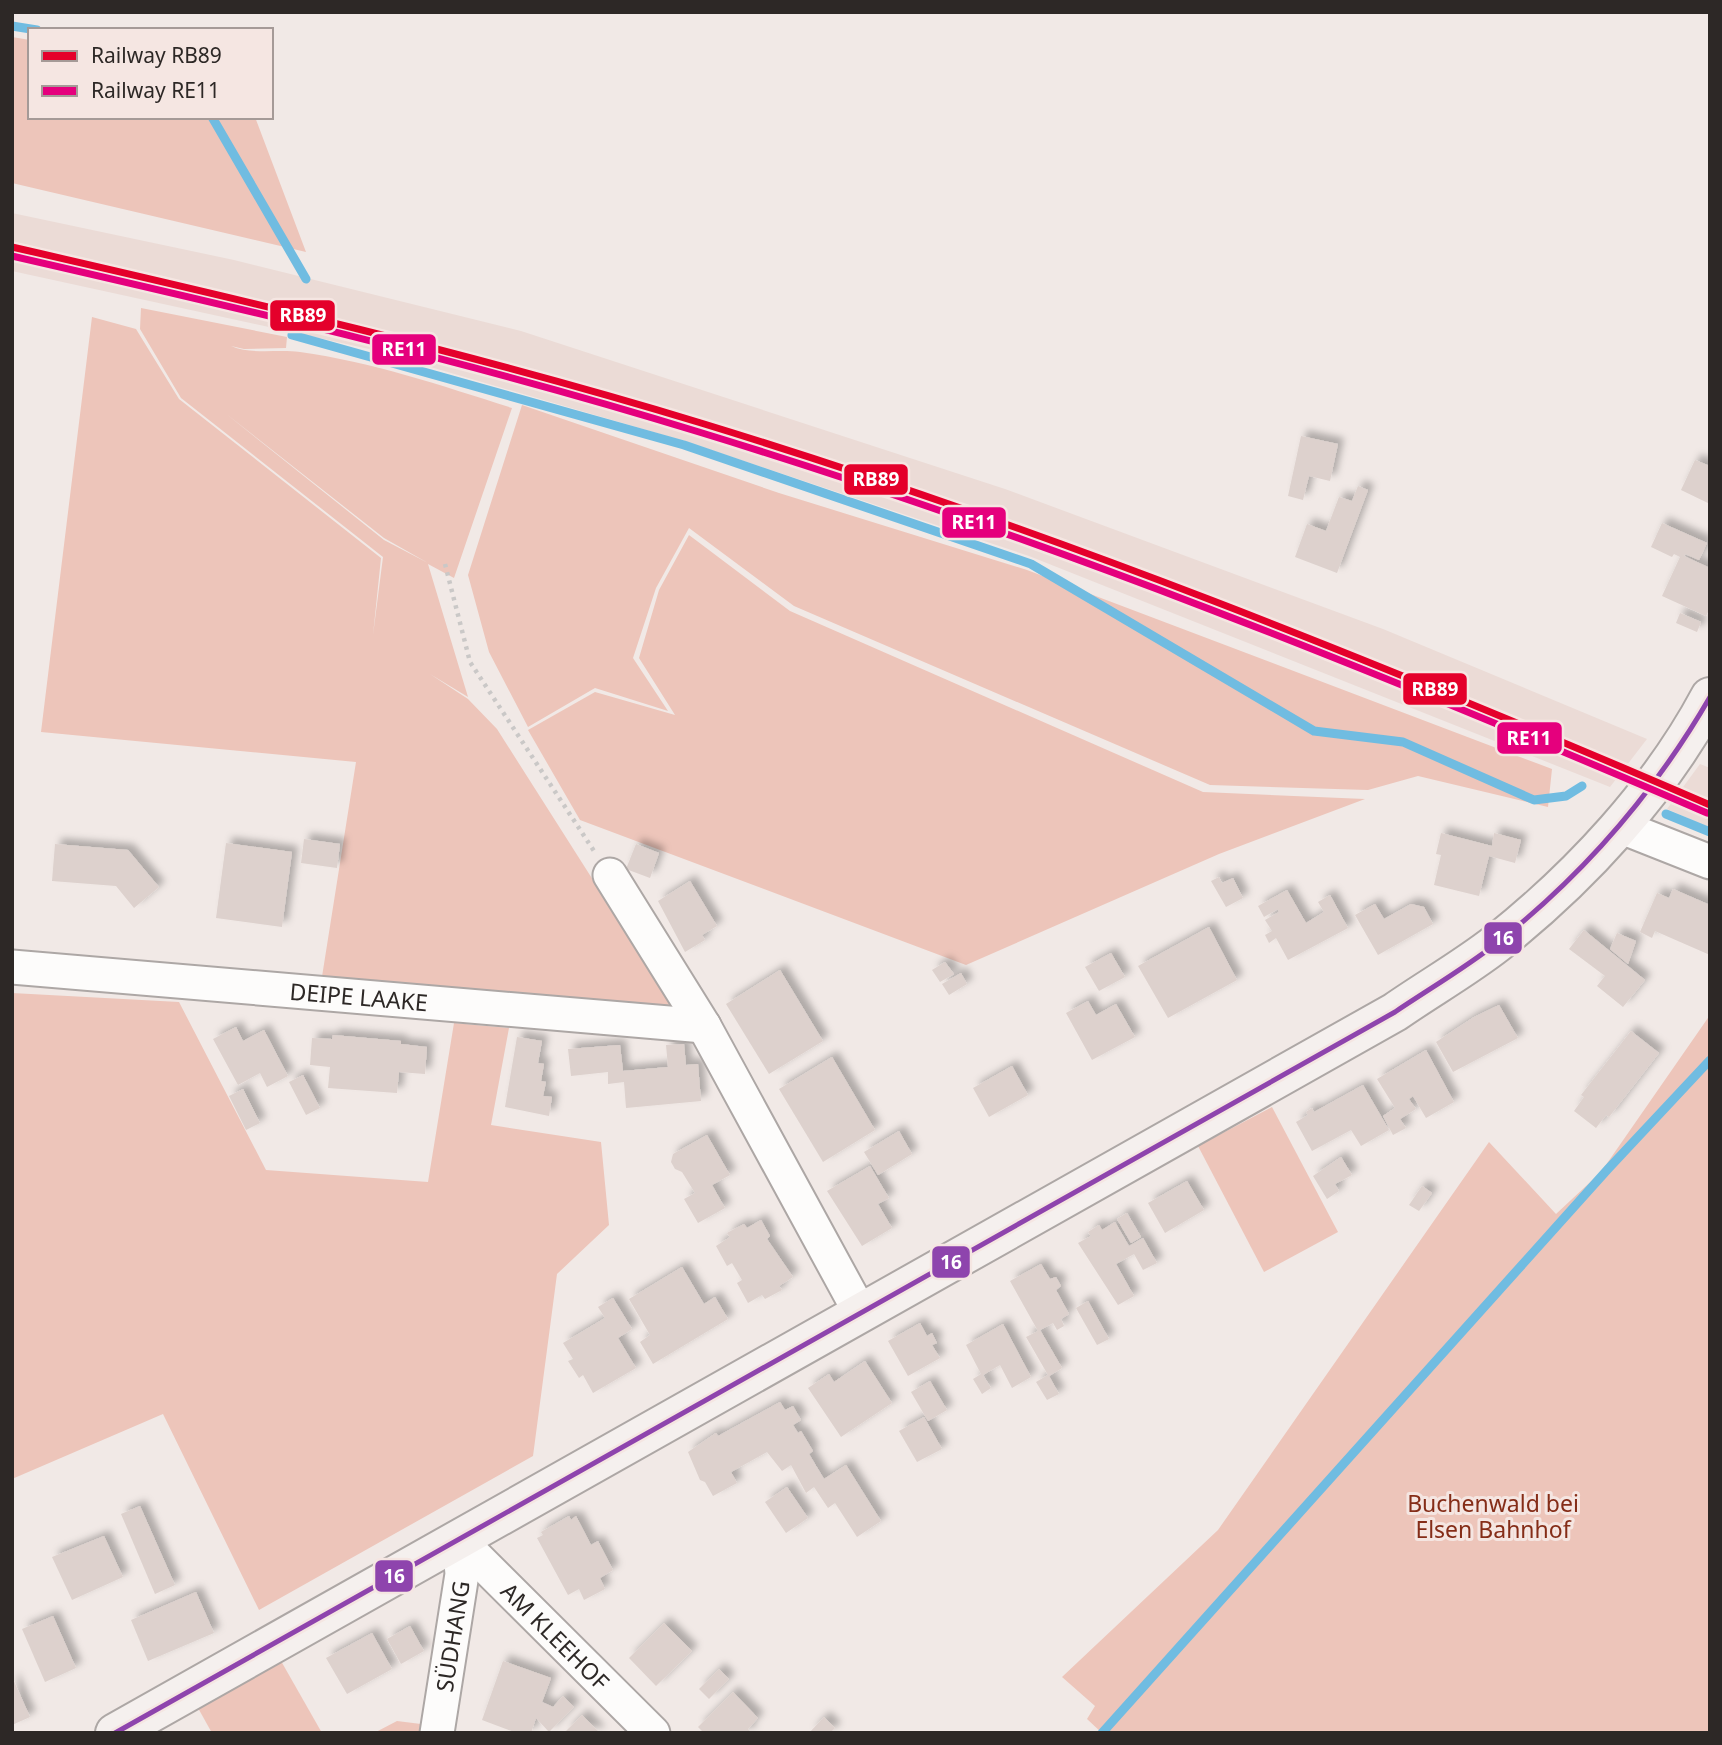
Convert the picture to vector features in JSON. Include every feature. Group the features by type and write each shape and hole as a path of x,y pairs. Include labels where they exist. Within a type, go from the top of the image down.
{"street":[{"path":"115,1733 1395,1012 1496,944 1559,889 1619,826 1683,743 1710,697"},
{"path":"1619,826 1710,862"},
{"path":"610,875 704,1026 861,1314"},
{"name":"DEIPE LAAKE","path":"12,967 704,1026"},
{"name":"SÜDHANG","path":"438,1733 462,1574 459,1540"},
{"name":"AM KLEEHOF","path":"459,1540 653,1733"}],"path":[{"path":"445,564 470,662 610,875"}],"shaded area":[{"path":"12,213 234,260 521,331 1005,489 1383,629 1647,739 1610,787 1029,556 684,441 369,349 12,271"},
{"path":"1700,764 1710,768 1710,828 1667,809"}],"green space":[{"path":"12,37 28,40 28,119 256,119 306,252 12,183"},
{"path":"141,308 287,337 286,348 244,349 231,346 239,349 256,351 291,351 327,356 407,376 512,408 454,578 428,564 468,697 430,674 468,699 497,729 677,1012 321,983 356,762 41,732 92,317 136,329 179,399 381,558 373,635 383,557 181,398 140,329","holes":["225,413 384,538 428,563 384,540"]},
{"path":"522,405 779,493 1027,570 1552,769 1548,807 1418,776 1368,790 1210,785 794,606 689,528 656,588 633,658 668,711 595,688 528,727 489,652 468,575"},
{"path":"689,535 790,611 1203,792 1365,799 1219,854 966,965 580,820 528,730 595,692 675,715 639,658 659,590"},
{"path":"12,993 179,1002 266,1170 428,1182 454,1023 509,1028 491,1125 601,1142 609,1225 557,1274 533,1456 259,1610 163,1414 12,1479"},
{"name":"Buchenwald bei Elsen Bahnhof","path":"1710,1015 1710,1733 1102,1733 1087,1719 1095,1706 1062,1677 1218,1530 1489,1142 1556,1214 1601,1172"},
{"path":"1272,1107 1338,1232 1264,1272 1198,1146"},
{"path":"281,1661 322,1733 212,1733 198,1708"},
{"path":"397,1721 421,1724 420,1733 374,1733"}],"building":[{"path":"1301,436 1338,444 1330,481 1309,476 1303,500 1288,496"},
{"path":"1695,460 1710,466 1710,504 1681,490"},
{"path":"1358,486 1368,490 1337,573 1295,557 1307,524 1326,531 1339,497 1352,501"},
{"path":"1662,523 1707,543 1699,560 1685,554 1684,556 1710,568 1710,608 1706,616 1662,596 1680,557 1674,554 1672,557 1651,547"},
{"path":"1680,613 1701,622 1697,632 1676,623"},
{"path":"1441,833 1492,846 1494,833 1521,840 1515,863 1489,856 1479,896 1434,885 1441,855 1436,854"},
{"path":"304,839 340,844 337,868 301,863"},
{"path":"226,843 292,852 282,927 216,918"},
{"path":"55,844 128,850 159,887 134,908 116,886 52,881"},
{"path":"636,844 659,853 650,878 626,869"},
{"path":"1219,877 1222,883 1233,878 1243,898 1226,907 1211,881"},
{"path":"690,881 717,926 702,935 705,940 685,952 658,901"},
{"path":"1673,889 1710,905 1710,955 1655,931 1652,938 1640,932 1657,893 1669,898"},
{"path":"1287,890 1306,923 1324,912 1318,902 1330,895 1348,928 1288,960 1276,938 1269,943 1265,935 1272,931 1265,920 1279,912 1278,909 1264,917 1258,906"},
{"path":"1375,904 1384,919 1411,904 1424,907 1433,924 1378,955 1355,915"},
{"path":"1209,927 1237,980 1168,1018 1138,966"},
{"path":"1584,930 1645,980 1623,1007 1597,986 1605,976 1569,949"},
{"path":"1617,933 1636,941 1628,964 1610,949"},
{"path":"1111,953 1125,977 1099,991 1085,967"},
{"path":"945,962 954,974 940,982 932,970"},
{"path":"780,970 823,1041 769,1074 726,1004"},
{"path":"961,973 967,984 949,995 942,984"},
{"path":"1088,1001 1096,1015 1116,1004 1135,1037 1092,1060 1066,1013"},
{"path":"1499,1005 1518,1038 1453,1072 1436,1042 1474,1017"},
{"path":"236,1027 243,1041 264,1030 288,1076 267,1087 260,1073 238,1085 213,1039"},
{"path":"1631,1031 1659,1053 1609,1117 1606,1115 1596,1128 1574,1111 1584,1097 1581,1095"},
{"path":"333,1035 401,1041 401,1044 427,1047 425,1074 399,1072 397,1093 328,1088 330,1067 310,1065 312,1038 332,1039"},
{"path":"517,1037 542,1041 538,1063 544,1064 541,1081 546,1082 543,1096 552,1097 549,1116 505,1107"},
{"path":"684,1044 686,1065 698,1064 701,1101 626,1108 624,1082 608,1084 608,1072 571,1076 568,1049 620,1045 623,1071 668,1067 666,1045"},
{"path":"1426,1050 1454,1102 1426,1118 1413,1096 1409,1099 1416,1109 1400,1119 1406,1128 1393,1135 1383,1116 1395,1108 1377,1079"},
{"path":"832,1057 875,1130 823,1162 779,1089"},
{"path":"1012,1066 1028,1095 989,1117 973,1088"},
{"path":"303,1075 320,1108 306,1115 289,1082"},
{"path":"1363,1085 1389,1130 1361,1146 1351,1130 1312,1151 1296,1122 1308,1115 1306,1112 1312,1108 1314,1112"},
{"path":"243,1089 260,1123 246,1130 229,1096"},
{"path":"899,1131 912,1154 878,1175 864,1152"},
{"path":"707,1135 730,1175 712,1185 725,1208 698,1223 684,1199 695,1193 682,1172 675,1169 671,1162 673,1154"},
{"path":"1341,1157 1352,1175 1335,1184 1339,1191 1327,1199 1313,1176"},
{"path":"870,1166 889,1198 878,1204 892,1228 862,1246 827,1191"},
{"path":"1187,1181 1204,1210 1165,1233 1148,1203"},
{"path":"1422,1186 1432,1193 1419,1211 1409,1205"},
{"path":"1127,1213 1141,1237 1131,1243 1117,1219"},
{"path":"761,1220 770,1236 767,1239 793,1277 779,1286 782,1290 765,1299 762,1295 748,1303 737,1283 742,1280 732,1263 727,1266 716,1246 730,1237 727,1233 744,1224 747,1228"},
{"path":"1115,1222 1129,1246 1143,1238 1157,1263 1143,1270 1134,1254 1116,1264 1134,1296 1118,1305 1078,1243 1091,1236 1088,1232 1099,1225 1102,1230"},
{"path":"1041,1264 1050,1279 1056,1277 1061,1286 1056,1290 1069,1314 1061,1319 1064,1326 1057,1330 1053,1323 1040,1330 1062,1368 1049,1376 1059,1394 1047,1400 1036,1382 1048,1375 1026,1337 1038,1331 1010,1281"},
{"path":"682,1267 704,1304 715,1297 728,1319 653,1364 640,1342 650,1335 629,1299"},
{"path":"613,1298 632,1329 618,1338 636,1368 593,1393 583,1375 579,1378 568,1361 573,1359 563,1343 605,1318 598,1307"},
{"path":"1088,1301 1109,1339 1097,1345 1076,1308"},
{"path":"920,1323 927,1336 932,1333 937,1343 932,1345 940,1358 908,1376 888,1341"},
{"path":"1003,1324 1031,1377 1012,1388 1000,1365 983,1375 991,1388 982,1394 973,1379 981,1374 966,1345"},
{"path":"865,1361 892,1403 841,1437 808,1388 829,1374 834,1382"},
{"path":"930,1381 947,1410 928,1421 911,1392"},
{"path":"780,1402 785,1410 793,1406 801,1420 793,1425 798,1433 801,1431 813,1451 809,1454 824,1479 846,1465 881,1521 857,1537 835,1503 828,1508 814,1487 806,1493 791,1465 782,1471 767,1452 731,1472 737,1483 713,1496 705,1482 700,1480 688,1452 716,1433 718,1436"},
{"path":"924,1417 942,1449 917,1462 899,1431"},
{"path":"787,1487 808,1518 786,1533 765,1502"},
{"path":"140,1506 175,1585 155,1594 121,1514"},
{"path":"569,1516 571,1520 576,1516 591,1545 598,1541 613,1570 600,1578 605,1589 584,1600 579,1589 568,1595 537,1538 543,1535 541,1532"},
{"path":"104,1536 123,1577 72,1600 52,1557"},
{"path":"196,1592 214,1633 148,1661 131,1620"},
{"path":"53,1616 76,1668 45,1682 22,1629"},
{"path":"664,1623 692,1651 656,1686 629,1658"},
{"path":"410,1626 424,1651 401,1664 387,1639"},
{"path":"372,1633 392,1669 347,1694 326,1658"},
{"path":"503,1661 551,1678 542,1702 553,1707 563,1696 574,1707 549,1732 536,1718 531,1733 517,1733 482,1720"},
{"path":"719,1669 729,1679 709,1699 699,1689"},
{"path":"12,1677 30,1717 12,1725"},
{"path":"733,1692 758,1718 748,1729 752,1733 704,1733 698,1727"},
{"path":"582,1715 600,1733 564,1733"},
{"path":"824,1717 835,1728 830,1733 809,1733"}],"waterway":[{"path":"12,26 28,29"},
{"path":"213,119 306,279"},
{"path":"293,330 292,335 684,445 1031,564 1314,731 1403,742 1534,800 1566,796 1582,786"},
{"path":"1666,814 1710,832"},
{"path":"1102,1733 1608,1169 1710,1060"}],"rail line":[{"name":"RB89","path":"12,247 444,351 616,398 830,464 1084,552 1210,600 1461,700 1710,805"},
{"name":"RE11","path":"12,256 529,382 828,473 1082,561 1208,609 1459,708 1707,813"}],"transit line":[{"name":"16","path":"115,1733 1395,1012 1460,970 1529,917 1588,860 1666,766 1710,697"}]}
